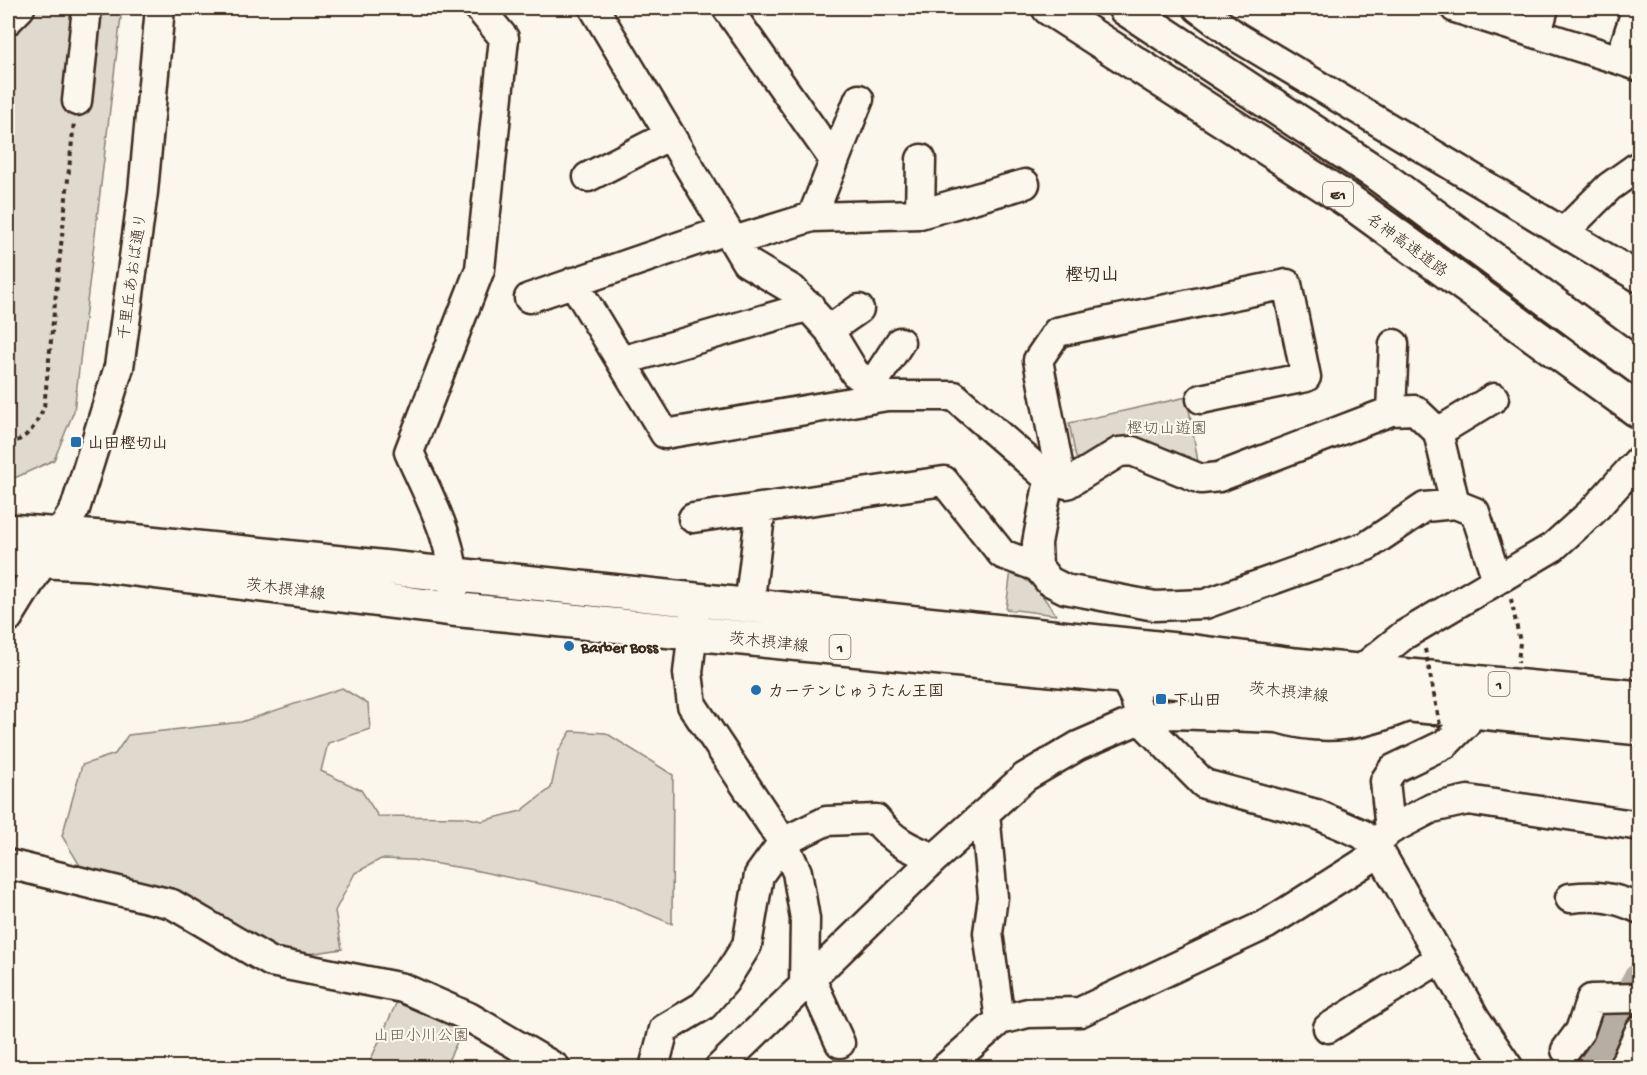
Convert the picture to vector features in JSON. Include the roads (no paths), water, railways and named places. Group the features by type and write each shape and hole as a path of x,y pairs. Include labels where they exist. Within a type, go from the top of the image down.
{"main road":[{"name":"名神高速道路","path":"1049,8 1349,201 1628,403"},
{"name":"E1","path":"1125,8 1376,173 1638,366"},
{"name":"茨木摂津線","path":"8,531 87,563 452,609 694,617 749,607 1195,652 1358,672 1640,698"},
{"name":"茨木摂津線","path":"8,559 50,548 454,576 694,617 1124,675 1640,728"}],"street":[{"path":"8,20 20,8"},
{"path":"77,101 87,8"},
{"name":"千里丘あおば通り","path":"8,618 75,508 119,367 143,192 160,8"},
{"path":"452,609 454,576 450,546 409,452 480,269 504,38 478,8"},
{"path":"594,8 746,262 793,290 810,306 829,330 855,373 880,390"},
{"path":"727,8 834,160"},
{"path":"1198,8 1237,37 1565,231 1640,278"},
{"path":"1455,8 1540,20 1630,63 1637,8"},
{"path":"812,217 859,99"},
{"path":"588,177 670,135"},
{"path":"920,214 921,159"},
{"path":"1565,231 1609,187 1640,165"},
{"path":"529,298 573,282 730,236 812,217 920,214 1025,184"},
{"path":"573,282 665,434 880,390 954,396 1049,479 1067,484 1119,452 1132,451 1201,479 1219,477 1391,411 1415,410 1438,432 1455,504"},
{"path":"1038,567 1037,543 1049,479 1058,464 1038,360 1057,332 1287,284 1306,377 1201,399"},
{"path":"621,361 810,306"},
{"path":"829,330 859,309"},
{"path":"880,390 900,342"},
{"path":"1391,411 1394,344"},
{"path":"1438,432 1494,398"},
{"path":"1278,718 1300,710 1324,695 1358,672 1404,635 1503,584 1553,547 1593,511 1640,459"},
{"path":"693,518 944,481 1002,554 1038,567 1049,581 1065,589 1155,606 1206,603 1367,546 1425,507 1455,504 1475,512 1503,584"},
{"path":"749,607 761,508"},
{"path":"694,617 688,672 692,705 783,842 797,872 805,919 807,982 840,1043"},
{"path":"1124,675 1135,698 1140,719 1204,784 1316,814 1362,834 1383,839"},
{"path":"719,1068 935,858 1025,777 1078,746 1140,719 1185,714 1278,718 1305,726 1325,727 1378,719 1411,705"},
{"path":"1453,727 1445,744 1393,769 1385,781 1383,839 1442,958 1475,1018 1509,1068"},
{"path":"945,1068 1000,1020 1028,1013 1080,1012 1267,924 1368,860 1383,839 1432,808 1468,800 1640,826"},
{"path":"985,813 993,897 988,933 1000,1020"},
{"path":"654,1068 664,1029 703,1006 724,982 747,945 759,875 783,842 826,821 876,819 890,837 910,849 935,858"},
{"path":"8,864 172,904 271,962 403,988 470,1017 556,1068"},
{"path":"1570,898 1596,895 1620,899 1640,909"},
{"path":"1328,1028 1360,995 1442,958"},
{"path":"1566,1050 1580,1031 1591,999 1626,998"},
{"path":"1623,1068 1640,1030"}],"waterway":[{"path":"1593,1068 1602,1056 1640,981"}],"place":[{"name":"山田樫切山","path":"76,442"},
{"name":"Barber Boss","path":"569,646"},
{"name":"カーテンじゅうたん王国","path":"756,690"},
{"name":"下山田","path":"1161,699"}],"district":[{"name":"樫切山","path":"1092,274"}],"park label":[{"name":"樫切山遊園","path":"1167,427"},
{"name":"山田小川公園","path":"421,1034"}]}
